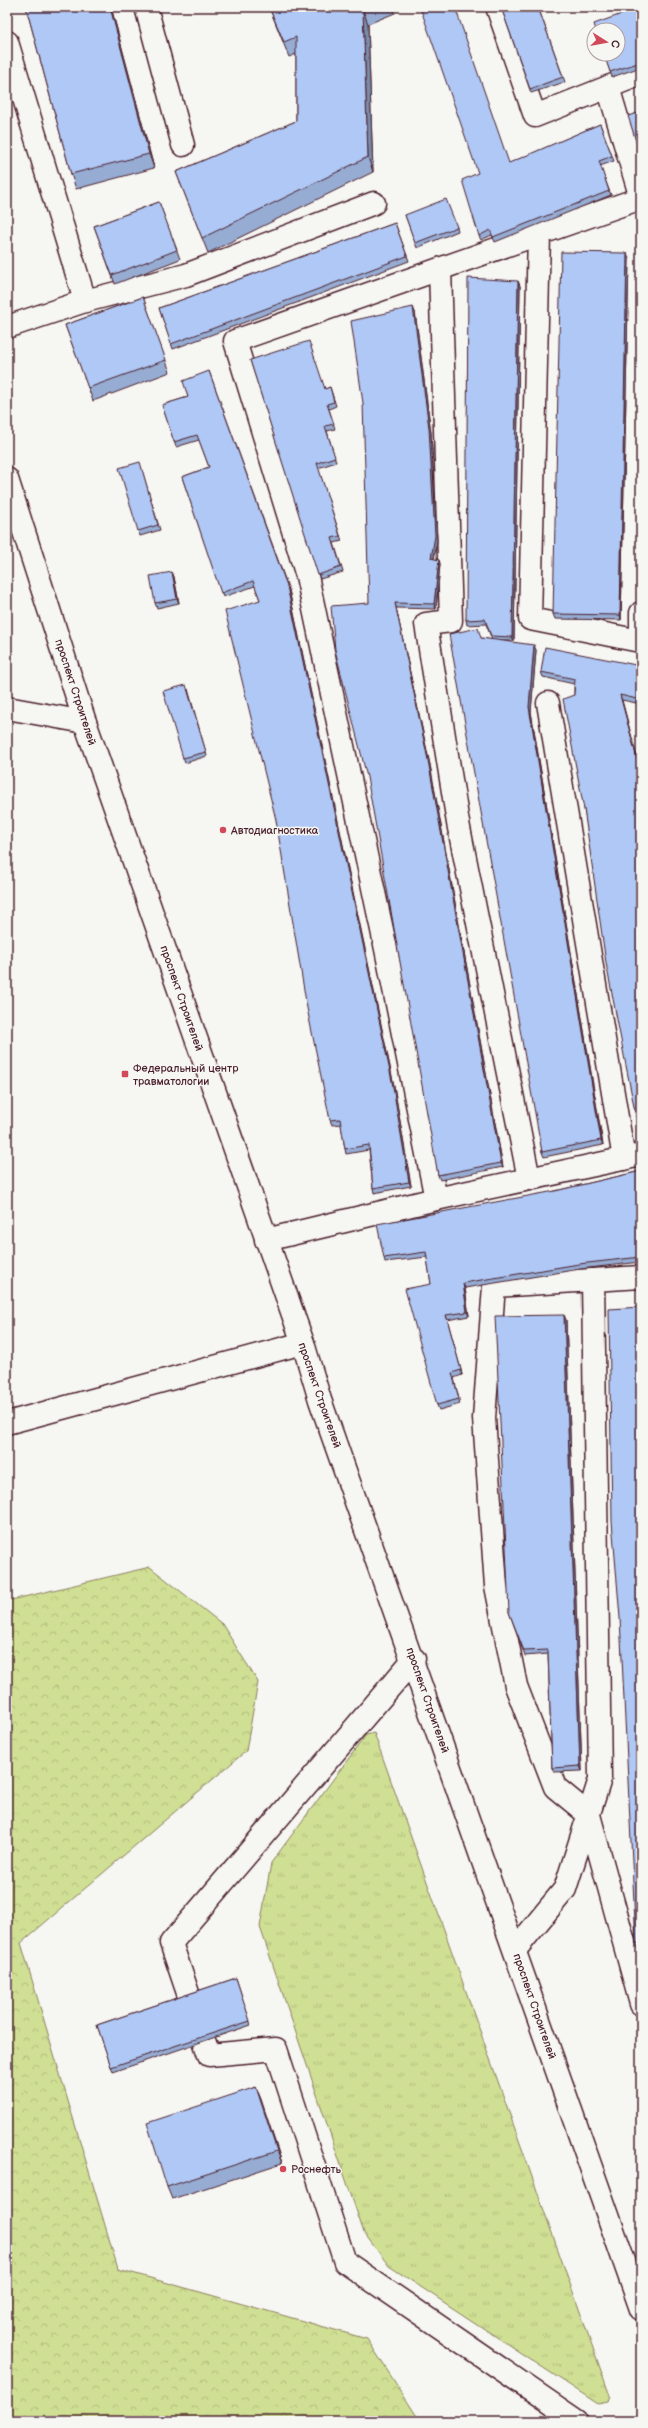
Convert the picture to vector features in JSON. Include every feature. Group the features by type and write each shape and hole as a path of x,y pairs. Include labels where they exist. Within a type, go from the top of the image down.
{"main road":[{"path":"146,7 183,145"},
{"path":"497,7 535,116 641,74"},
{"path":"7,42 85,301"},
{"path":"436,1199 385,941 307,576 235,341 641,198 608,87"},
{"path":"7,327 85,301 186,275 374,203"},
{"path":"539,234 530,619 640,641 641,613"},
{"path":"440,269 450,621 426,624 458,823 529,1179"},
{"name":"проспект Строителей","path":"7,479 85,722 303,1343 320,1400 414,1659 641,2308"},
{"path":"266,1240 436,1199 632,1157 548,703"},
{"path":"7,708 85,722"},
{"path":"641,1276 494,1286 484,1418 496,1586 516,1686 555,1787 589,1815 641,2004"},
{"path":"515,1950 565,1888 600,1779 593,1280"},
{"path":"7,1423 303,1343"},
{"path":"414,1659 171,1943 209,2055 276,2049 345,2262 577,2421"}],"green space":[{"path":"150,1567 222,1624 258,1682 246,1751 21,1943 118,2269 367,2339 420,2421 7,2421 7,1601"},
{"path":"374,1733 610,2396 608,2402 598,2404 389,2266 364,2233 260,1927 271,1863 366,1735"}],"building":[{"path":"26,7 110,7 149,154 71,174"},
{"path":"269,7 370,7 363,10 368,157 202,238 176,172 296,121 296,37 284,42"},
{"path":"420,7 455,7 509,163 600,124 612,156 599,161 609,191 493,237 490,230 479,236 462,180 478,173"},
{"path":"501,7 538,7 563,77 530,89"},
{"path":"641,7 641,62 610,72 607,62 626,62 626,22 600,22"},
{"path":"641,112 641,147 638,147 628,116"},
{"path":"446,199 457,227 415,243 405,215"},
{"path":"159,202 177,250 112,275 94,226"},
{"path":"395,223 407,256 171,344 159,308"},
{"path":"561,252 627,253 620,615 553,614"},
{"path":"468,278 518,281 512,637 491,636 485,619 466,620"},
{"path":"143,297 166,360 88,388 65,325"},
{"path":"413,307 429,428 435,536 431,558 439,560 434,604 395,603 428,760 501,1163 438,1175 367,777 335,650 331,606 369,603 363,403 351,321"},
{"path":"309,341 325,389 330,387 334,402 327,404 334,424 325,426 335,457 317,463 340,536 332,538 341,567 318,575 250,360"},
{"path":"209,371 287,586 392,1081 409,1182 373,1188 369,1145 345,1149 340,1119 330,1120 307,1008 276,820 225,611 260,600 253,581 221,593 182,477 209,467 197,435 174,442 162,405 188,397 183,381"},
{"path":"140,462 158,525 138,531 119,468"},
{"path":"172,572 177,599 155,603 150,576"},
{"path":"478,628 481,638 534,645 529,707 601,1140 542,1152 449,634"},
{"path":"545,647 641,666 641,700 620,695 640,770 641,780 641,1121 637,1122 606,963 584,809 563,699 574,695 575,679 541,672"},
{"path":"186,685 206,752 183,758 163,691"},
{"path":"641,1171 641,1257 579,1264 463,1283 467,1312 446,1315 461,1370 452,1373 459,1399 437,1405 405,1289 431,1284 426,1252 384,1258 377,1224 555,1191"},
{"path":"641,1307 641,1943 636,1943 620,1618 612,1521 609,1309"},
{"path":"564,1315 580,1766 552,1768 548,1650 524,1651 509,1612 495,1316"},
{"path":"236,1978 250,2021 111,2067 97,2025"},
{"path":"256,2087 277,2151 167,2187 147,2123"}],"place":[{"name":"Автодиагностика","path":"223,830"},
{"name":"Федеральный центр травматологии","path":"125,1074"},
{"name":"Роснефть","path":"283,2169"}]}
